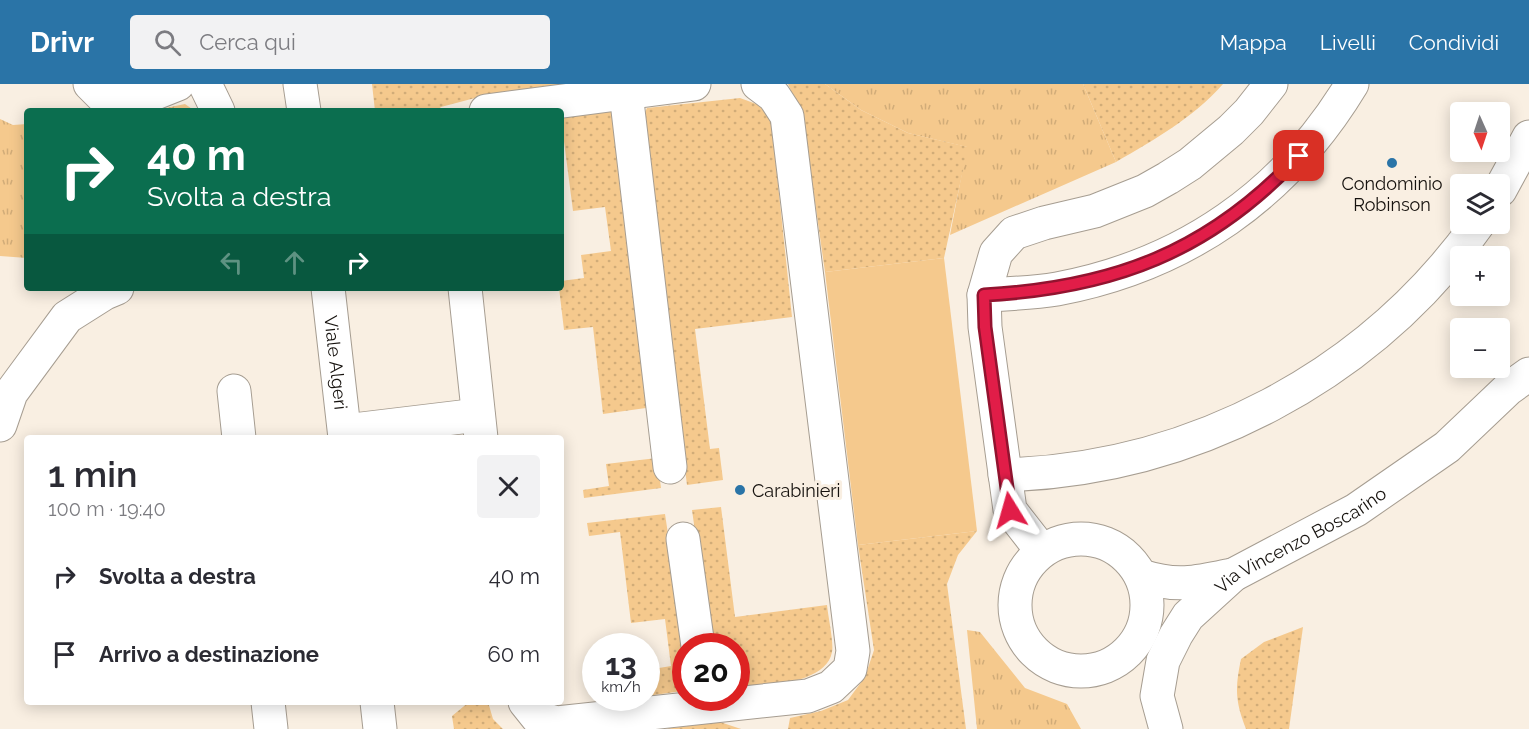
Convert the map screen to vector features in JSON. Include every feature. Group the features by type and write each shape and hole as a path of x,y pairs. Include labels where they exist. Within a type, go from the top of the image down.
{"street":[{"path":"90,84 107,101 153,94 178,84"},
{"path":"205,84 217,108"},
{"path":"300,84 304,108"},
{"path":"509,108 694,84"},
{"path":"750,699 808,696 831,687 850,669 853,651 787,116 774,96 758,84"},
{"path":"1042,551 1010,510 985,327 984,295 996,254 1014,233 1120,202 1190,164 1250,112 1271,84"},
{"path":"984,295 1054,289 1095,280 1146,264 1202,236 1254,200 1278,179 1320,132 1352,84"},
{"path":"626,93 670,467"},
{"path":"1509,174 1529,137"},
{"path":"1005,475 1037,474 1127,459 1214,432 1265,408 1334,367 1369,340 1435,277 1470,234"},
{"path":"0,425 11,393 67,317 110,291"},
{"name":"Viale Algeri","path":"328,291 345,434"},
{"path":"345,434 479,426 465,291"},
{"name":"Via Vincenzo Boscarino","path":"1166,729 1157,696 1163,661 1188,616 1233,575 1365,503 1447,447 1519,382 1529,356"},
{"path":"234,391 239,435"},
{"path":"1086,538 1108,544 1127,557 1141,576 1147,598 1146,621 1137,642 1120,659 1102,668 1081,672 1060,669 1041,659 1026,644 1017,625 1013,605 1017,584 1027,565 1042,551 1063,541 1086,538"},
{"path":"683,539 696,633"},
{"path":"1141,576 1162,583 1184,584 1233,575"},
{"path":"1120,659 1157,696"},
{"path":"268,705 271,729"},
{"path":"377,705 381,729"},
{"path":"527,705 537,717 557,723 672,707"}],"green space":[{"path":"372,84 572,84 475,98 440,108 375,108"},
{"path":"788,84 825,84 861,110 908,133 968,147 944,258 825,272 804,125"},
{"path":"825,84 1083,84 1116,162 950,235 967,147 908,133 861,110"},
{"path":"1083,84 1223,84 1186,118 1116,162"},
{"path":"740,98 759,105 771,118 792,317 695,329 710,449 719,448 723,480 687,485 641,120 647,108"},
{"path":"185,104 191,108 166,108"},
{"path":"615,111 653,407 603,414 593,327 564,330 559,291 564,291 564,281 584,278 581,255 611,251 605,207 573,211 564,141 564,118"},
{"path":"0,119 13,125 24,124 24,258 0,256"},
{"path":"944,258 977,531 858,545 825,272"},
{"path":"657,458 661,488 584,498 583,490 609,486 606,464"},
{"path":"721,507 735,617 827,605 832,652 827,663 818,671 792,681 750,687 750,633 709,633 692,510"},
{"path":"665,514 683,633 672,633 672,692 660,694 660,668 671,666 665,619 631,623 620,532 589,536 587,523"},
{"path":"977,531 958,555 947,584 966,729 788,729 790,718 821,711 848,700 865,677 874,650 858,545"},
{"path":"1303,627 1289,729 1246,729 1237,694 1241,659 1264,642"},
{"path":"967,630 980,632 1025,688 1067,704 1081,729 977,729"},
{"path":"465,705 489,705 493,719 503,729 454,729 452,716"},
{"path":"720,722 741,729 664,729"}],"place":[{"name":"Condominio Robinson","path":"1392,163"},
{"name":"Carabinieri","path":"740,490"}],"route":[{"path":"1010,510 985,327 984,295 1054,289 1085,283 1146,264 1175,251 1229,219 1278,179 1299,156"}]}
